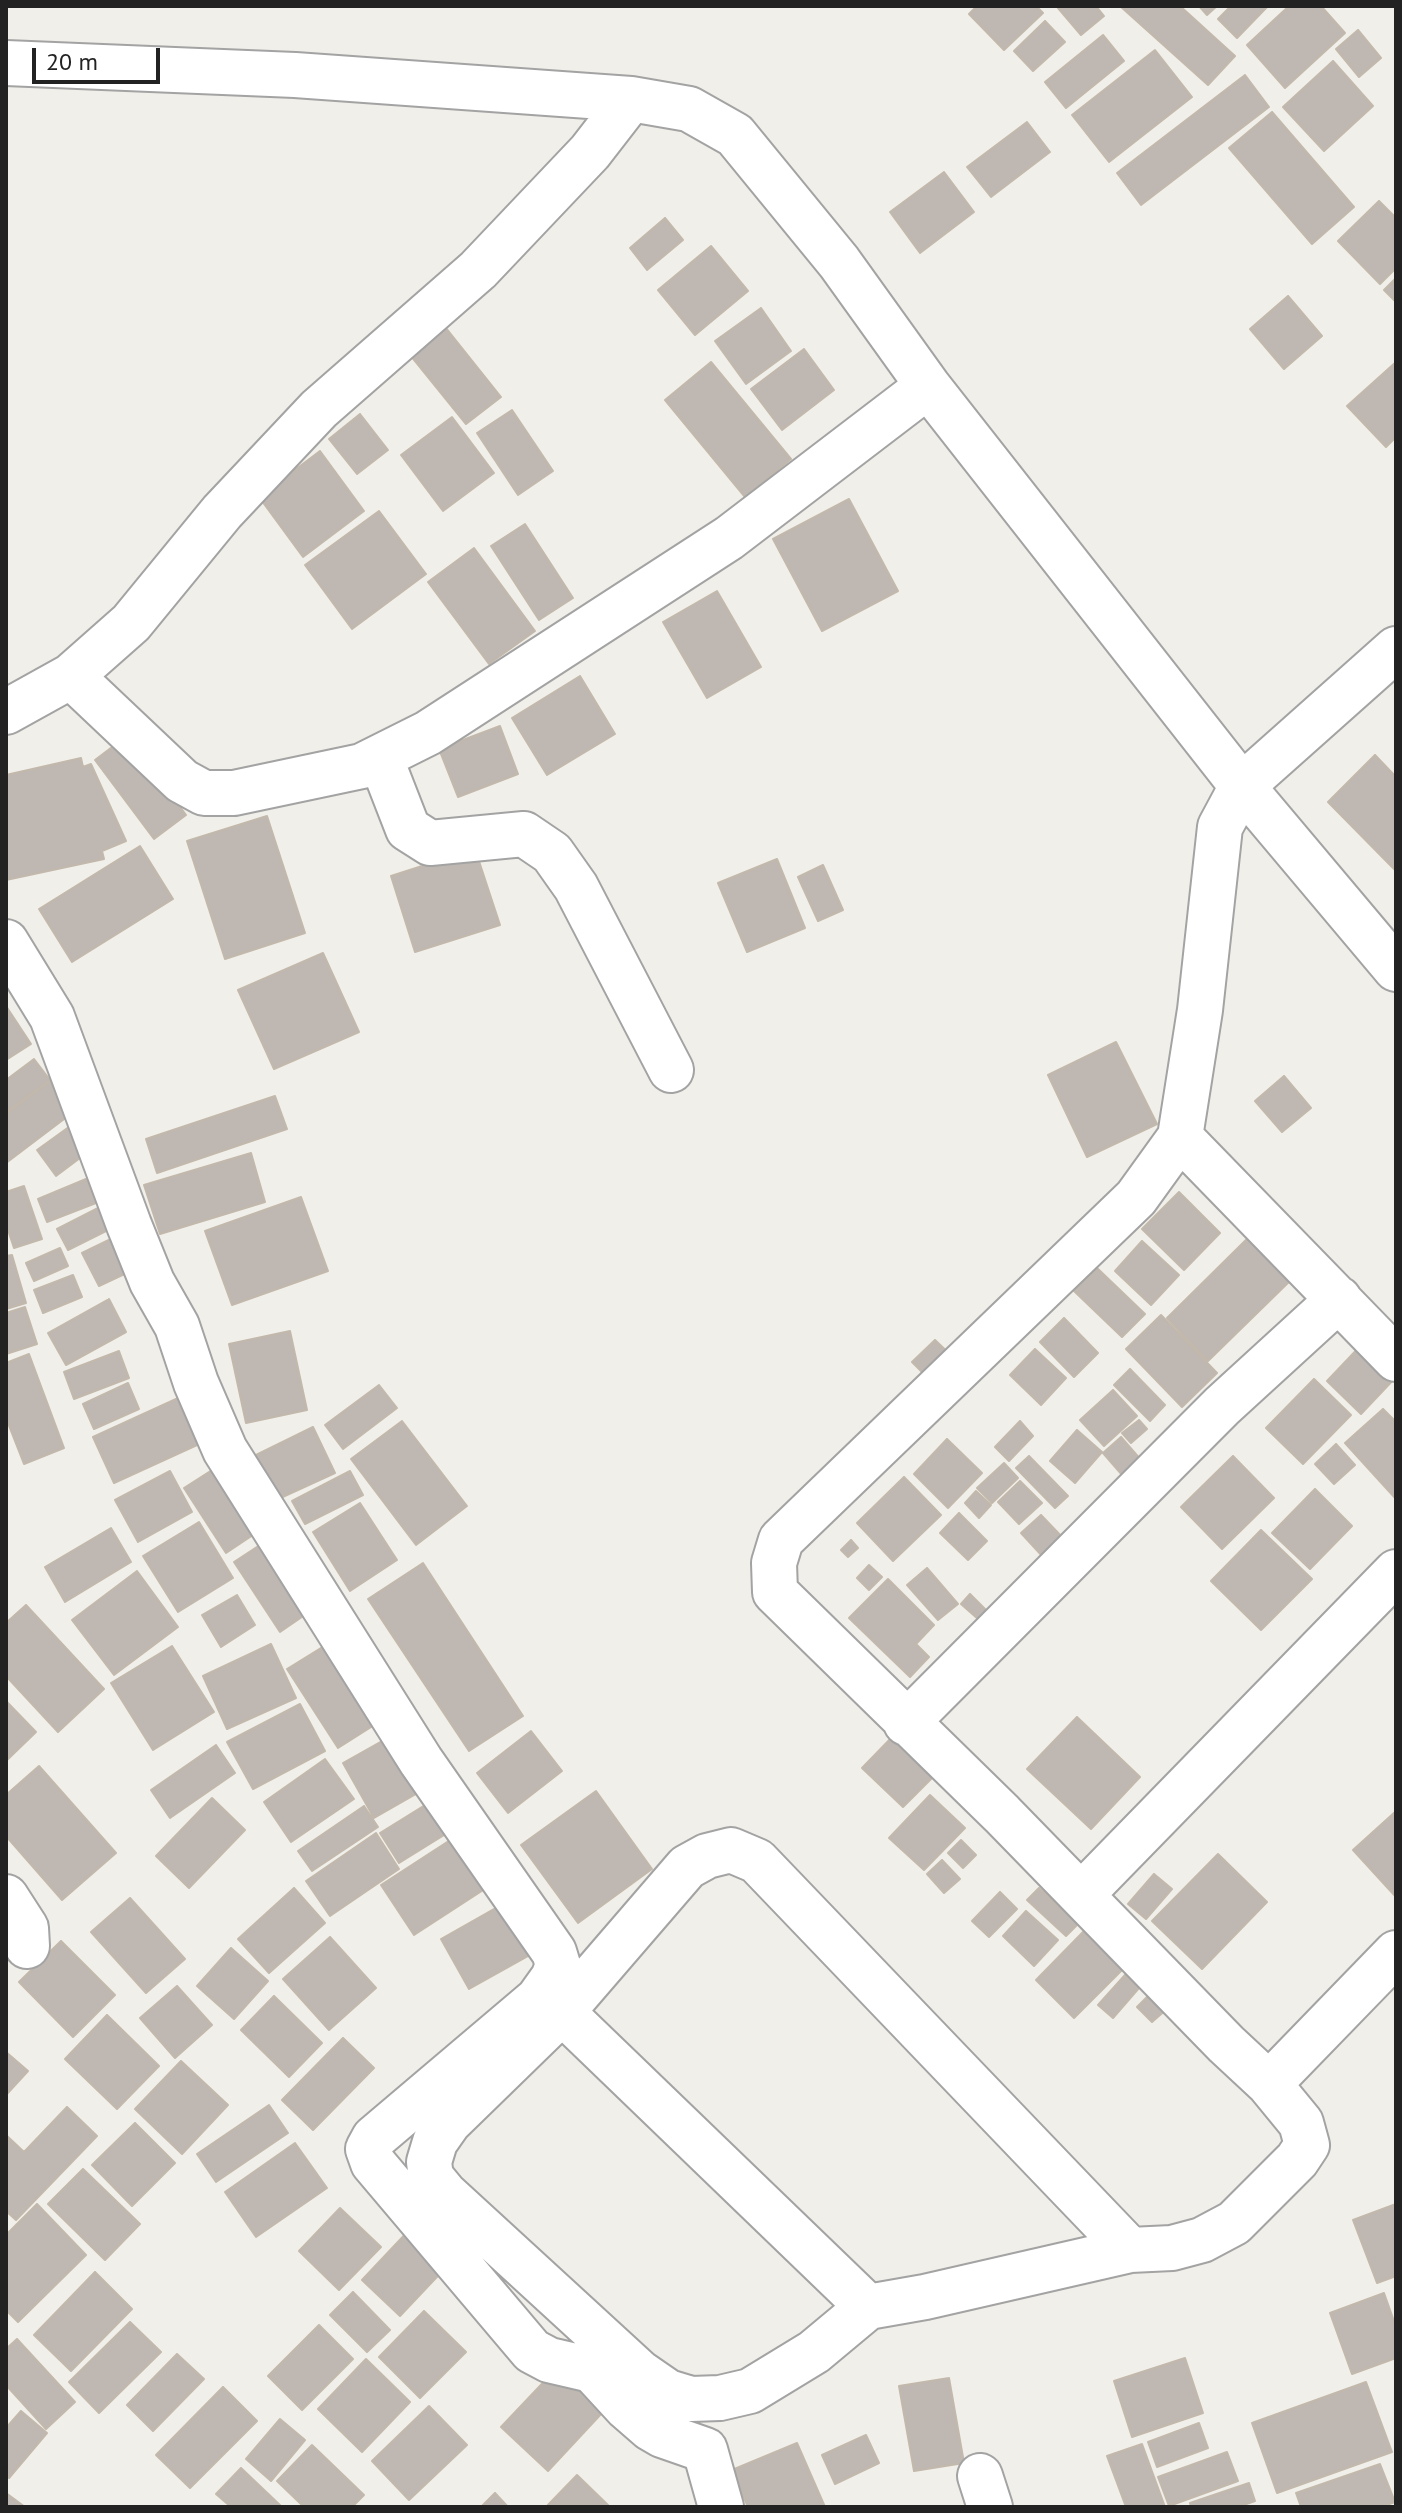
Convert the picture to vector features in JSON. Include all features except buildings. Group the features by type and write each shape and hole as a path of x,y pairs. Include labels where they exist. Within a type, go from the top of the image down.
{"street":[{"path":"6,63 295,75 631,99 689,109 735,135 839,262 928,386 1242,786 1396,969"},
{"path":"6,712 71,676 131,623 222,512 319,409 478,270 590,152 631,99"},
{"path":"71,676 182,781 204,793 234,793 362,766 428,733 729,538 928,386"},
{"path":"1130,2250 757,1861 731,1850 707,1856 687,1867 562,2012 449,2122 435,2142 429,2162 431,2177 445,2194 639,2372 668,2392 691,2399 720,2398 750,2391 814,2352 868,2307 1130,2250 1172,2248 1202,2240 1234,2223 1297,2160 1307,2145 1301,2123 1269,2084 1002,1814 775,1592 774,1563 781,1540 1136,1198 1180,1137 1200,1010 1220,827 1242,786 1396,649"},
{"path":"380,757 408,829 430,843 524,834 552,853 576,887 671,1070"},
{"path":"6,942 52,1017 129,1225 152,1282 177,1326 196,1383 225,1450 421,1761 554,1952 558,1965 538,1999 384,2127 368,2149 373,2163 532,2351 549,2360 592,2370 650,2428 662,2435 702,2447 708,2455 721,2507"},
{"path":"1180,1137 1396,1359"},
{"path":"906,1723 1222,1406 1339,1299"},
{"path":"1081,1895 1396,1572"},
{"path":"6,1897 26,1928 27,1946"},
{"path":"1269,2084 1396,1953"},
{"path":"562,2012 868,2307"}]}
